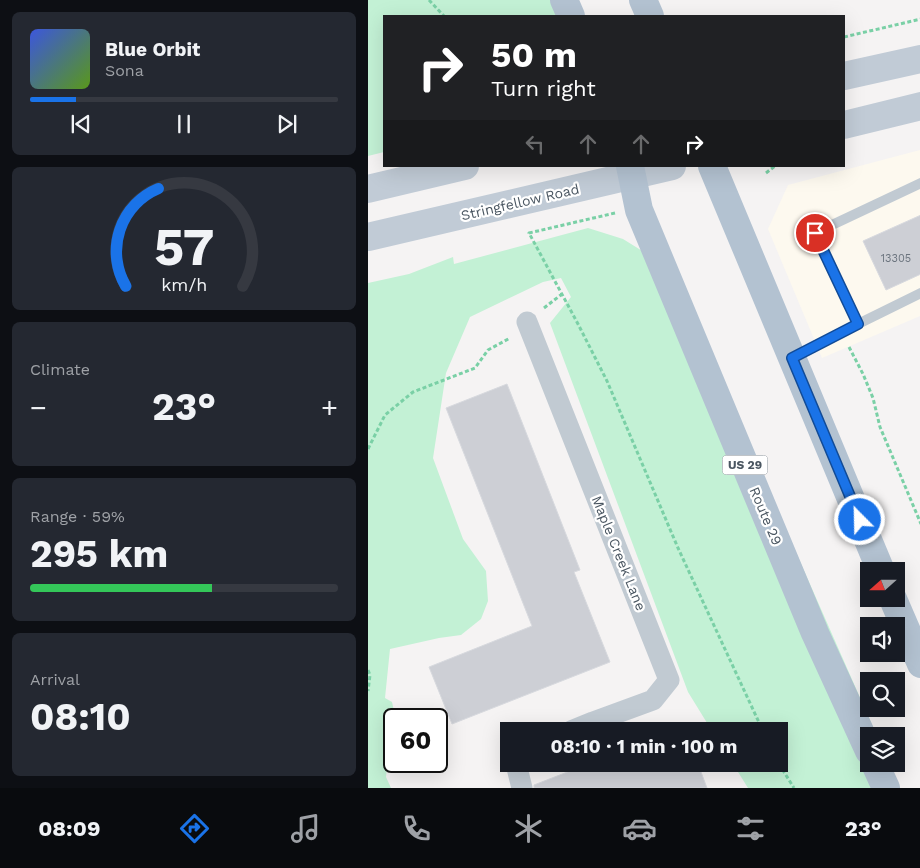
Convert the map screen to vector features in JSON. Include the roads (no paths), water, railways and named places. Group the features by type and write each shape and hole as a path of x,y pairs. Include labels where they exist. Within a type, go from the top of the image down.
{"main road":[{"path":"564,0 571,15"},
{"path":"644,0 650,15"},
{"path":"845,76 920,58"},
{"path":"845,125 920,106"},
{"path":"368,189 461,167"},
{"name":"Stringfellow Road","path":"368,237 609,182 631,171 664,167"},
{"path":"712,167 877,562"},
{"name":"Route 29","path":"631,171 643,220 815,633 860,732"},
{"path":"897,608 920,664"},
{"path":"879,772 886,788"}],"street":[{"name":"Maple Creek Lane","path":"527,322 669,680 653,700 593,722"},
{"path":"518,772 522,788"}],"lane":[{"path":"858,324 815,233 920,183"},
{"path":"792,358 920,293"}]}
